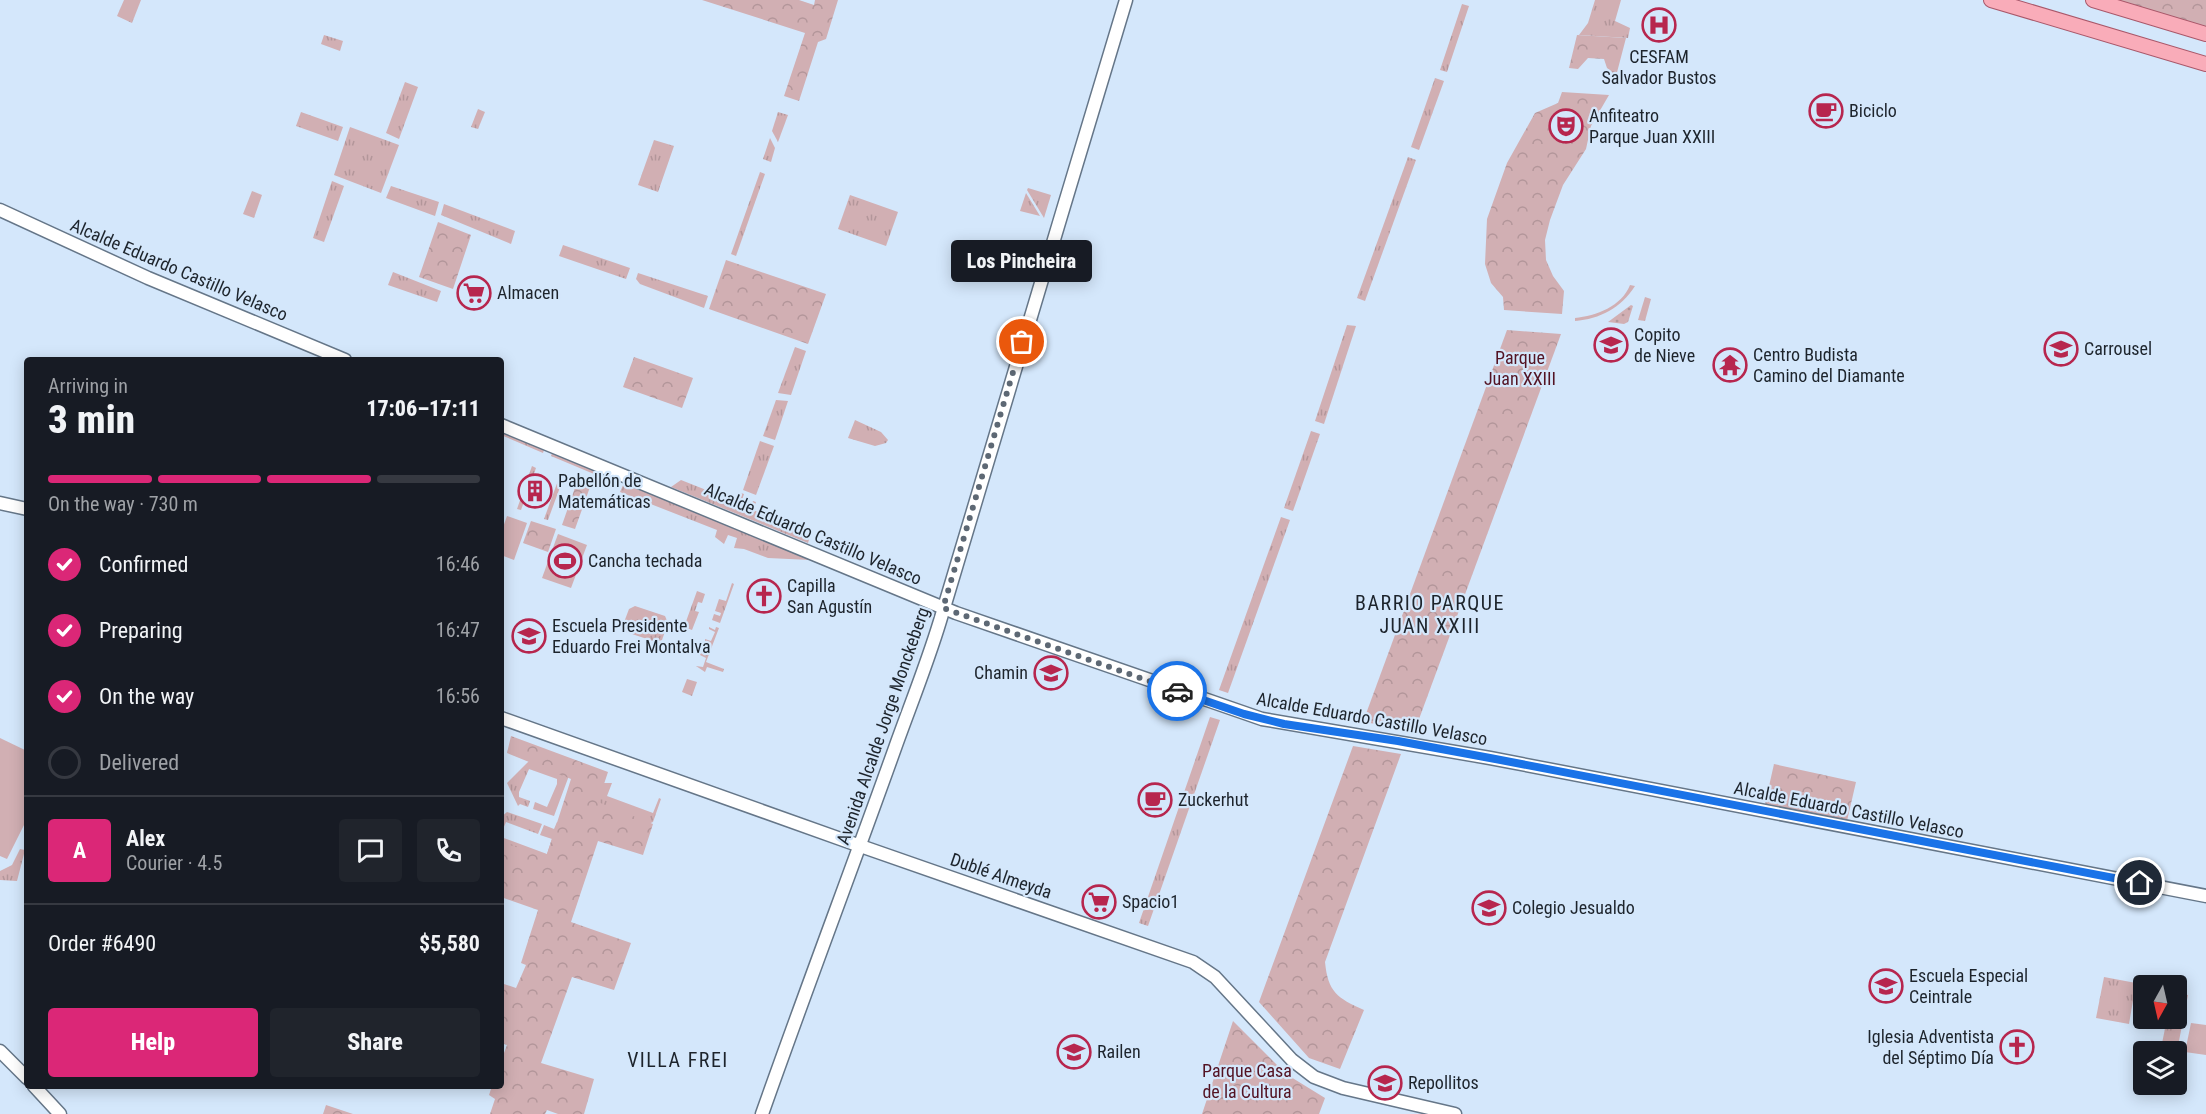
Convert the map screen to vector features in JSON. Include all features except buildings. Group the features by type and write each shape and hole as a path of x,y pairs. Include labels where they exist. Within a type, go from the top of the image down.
{"main road":[{"name":"Avenida Alcalde Jorge Monckeberg","path":"762,1114 860,846 943,608 1126,0"},
{"path":"1991,0 2206,64"},
{"path":"2093,0 2206,34"},
{"name":"Alcalde Eduardo Castillo Velasco","path":"0,210 140,274 338,357"},
{"name":"Alcalde Eduardo Castillo Velasco","path":"504,426 943,608 1212,703 1284,724 1490,758 2206,896"},
{"path":"0,502 24,508"},
{"name":"Dublé Almeyda","path":"504,718 1193,962 1215,977 1292,1060 1314,1077 1343,1088 1455,1114"},
{"path":"0,1051 24,1075"},
{"path":"37,1089 60,1114"}],"green space":[{"path":"124,0 141,0 132,23 117,16"},
{"path":"702,0 799,0 814,5 815,0 838,0 826,39 818,42 799,101 784,96 805,33"},
{"path":"1595,0 1621,0 1615,21 1630,28 1628,38 1579,35 1588,23"},
{"path":"2110,0 2206,0 2206,29"},
{"path":"1462,4 1469,6 1447,72 1440,70"},
{"path":"324,35 343,41 340,51 321,44"},
{"path":"1577,35 1626,38 1615,80 1611,80 1612,72 1607,68 1604,59 1588,58 1578,69 1569,68"},
{"path":"1435,78 1444,81 1419,150 1411,147"},
{"path":"405,82 418,87 399,139 386,133"},
{"name":"Parque Juan XXIII","path":"1562,92 1609,95 1591,126 1586,149 1563,185 1545,240 1546,260 1553,276 1564,291 1562,314 1504,310 1503,297 1491,283 1485,264 1487,219 1507,163 1535,113 1558,103"},
{"path":"478,109 485,112 478,129 471,127"},
{"path":"301,112 343,127 338,141 296,126"},
{"path":"778,112 788,115 778,142 772,131"},
{"path":"350,127 399,145 381,193 334,175"},
{"path":"770,138 775,148 771,162 763,159"},
{"path":"654,140 674,146 658,192 638,185"},
{"path":"1408,157 1416,160 1365,301 1357,298"},
{"path":"760,172 765,174 736,256 731,254"},
{"path":"332,181 344,186 324,242 313,238"},
{"path":"391,186 439,202 435,216 386,198"},
{"path":"1028,188 1051,195 1044,218 1027,190"},
{"path":"252,191 262,195 254,218 243,214"},
{"path":"1026,193 1040,216 1020,211"},
{"path":"850,195 898,212 886,246 838,229"},
{"path":"444,204 515,231 511,244 441,215"},
{"path":"438,222 471,235 453,289 419,277"},
{"path":"563,245 630,268 626,279 559,256"},
{"path":"726,260 826,294 808,344 709,309"},
{"path":"393,272 441,291 437,302 388,285"},
{"path":"638,273 708,296 704,308 640,284 636,279"},
{"path":"1630,285 1635,286 1609,311 1593,318 1575,321 1575,318 1600,312 1615,304"},
{"path":"1645,297 1651,299 1645,321 1638,320"},
{"path":"1631,305 1633,306 1628,322 1624,324 1608,322"},
{"path":"1347,325 1356,326 1324,424 1315,421"},
{"name":"Parque Juan XXIII","path":"1507,330 1561,334 1415,730 1363,722"},
{"path":"795,347 806,351 791,395 778,393"},
{"path":"634,357 693,378 682,408 623,387"},
{"path":"776,400 788,401 775,440 763,436"},
{"path":"855,420 881,432 888,440 886,443 875,446 848,438"},
{"path":"1311,431 1320,434 1293,511 1284,508"},
{"path":"504,433 544,450 543,453 504,436"},
{"path":"760,441 774,446 756,495 743,490"},
{"path":"552,453 614,479 613,482 551,456"},
{"path":"532,466 536,468 521,510 517,509"},
{"path":"559,478 563,479 548,520 544,519"},
{"path":"681,480 734,501 738,500 741,493 744,494 739,509 748,513 753,501 756,502 753,510 811,533 808,543 671,487"},
{"path":"577,482 590,487 575,529 562,525"},
{"path":"624,483 811,559 768,558 744,549 734,548 737,538 728,535 724,544 715,537 717,530 620,492"},
{"path":"507,516 527,523 514,560 504,556 504,524"},
{"path":"1281,517 1290,520 1228,693 1219,690"},
{"path":"531,521 556,529 548,552 523,543"},
{"name":"Cancha techada","path":"558,534 587,545 571,588 542,578"},
{"path":"732,583 734,584 720,623 712,620 714,614 720,616 721,613 715,611 719,599 726,601"},
{"path":"697,591 705,594 702,603 698,602 695,611 699,612 692,630 684,627"},
{"path":"635,606 665,616 668,623 662,640 656,642 626,632 623,625 629,609"},
{"path":"709,627 715,630 716,627 719,628 706,662 724,669 723,672 707,667 705,672 696,666 703,667 706,658 700,653 707,655 711,644 705,639 711,641 715,632"},
{"path":"687,679 697,682 692,696 682,692"},
{"path":"1210,717 1220,720 1148,926 1139,923"},
{"path":"511,736 608,772 598,802 653,824 643,855 598,841 571,922 631,943 614,990 572,977 541,1063 594,1079 584,1114 558,1114 547,1110 545,1114 490,1114 495,1099 489,1095 491,1089 504,1089 504,1053 507,1045 504,1044 504,984 516,988 526,965 521,963 538,910 504,898 504,843 546,857 571,779 507,753"},
{"path":"0,738 24,750 24,825 7,859 0,856"},
{"path":"1353,746 1401,754 1325,962 1326,972 1336,993 1347,1002 1364,1010 1340,1069 1309,1058 1259,1002"},
{"path":"531,759 570,773 554,816 533,809 535,802 547,807 557,779 529,769 519,792 519,797 530,801 528,807 520,804 518,806 507,783"},
{"path":"1774,764 1856,782 1847,821 1765,804"},
{"path":"597,783 612,783 607,796 653,813 659,798 661,799 653,822 635,830 592,799"},
{"path":"507,812 542,824 538,834 506,822 504,827 504,814"},
{"path":"557,822 569,826 550,864 504,851 504,838 547,854 552,839 540,835 544,825 554,829"},
{"path":"20,849 24,850 17,881 0,880 0,871 12,865"},
{"path":"2104,977 2133,982 2129,1024 2096,1018"},
{"name":"Parque Casa de la Cultura","path":"1233,1021 1286,1074 1325,1098 1319,1114 1202,1114"},
{"path":"2191,1023 2206,1025 2206,1055 2187,1052"},
{"path":"2165,1029 2181,1029 2179,1041 2162,1041"},
{"path":"326,1105 353,1114 323,1114"}],"way so far":[{"path":"1022,342 943,608 1177,691"}],"place":[{"name":"CESFAM Salvador Bustos","path":"1659,25"},
{"name":"Biciclo","path":"1826,111"},
{"name":"Anfiteatro Parque Juan XXIII","path":"1566,126"},
{"name":"Almacen","path":"474,293"},
{"name":"Los Pincheira","path":"1022,342"},
{"name":"Copito de Nieve","path":"1611,345"},
{"name":"Carrousel","path":"2061,349"},
{"name":"Centro Budista Camino del Diamante","path":"1730,365"},
{"name":"Pabellón de Matemáticas","path":"535,491"},
{"name":"Cancha techada","path":"565,561"},
{"name":"Capilla San Agustín","path":"764,596"},
{"name":"Escuela Presidente Eduardo Frei Montalva","path":"529,636"},
{"name":"Chamin","path":"1051,673"},
{"name":"Zuckerhut","path":"1155,800"},
{"name":"Spacio1","path":"1099,902"},
{"name":"Colegio Jesualdo","path":"1489,908"},
{"name":"Escuela Especial Ceintrale","path":"1886,986"},
{"name":"Iglesia Adventista del Séptimo Día","path":"2017,1047"},
{"name":"Railen","path":"1074,1052"},
{"name":"Repollitos","path":"1385,1083"}],"district":[{"name":"BARRIO PARQUE JUAN XXIII","path":"1430,614"},
{"name":"VILLA FREI","path":"678,1060"}],"route":[{"path":"1177,691 1244,714 1284,724 1490,758 2140,883"}]}
